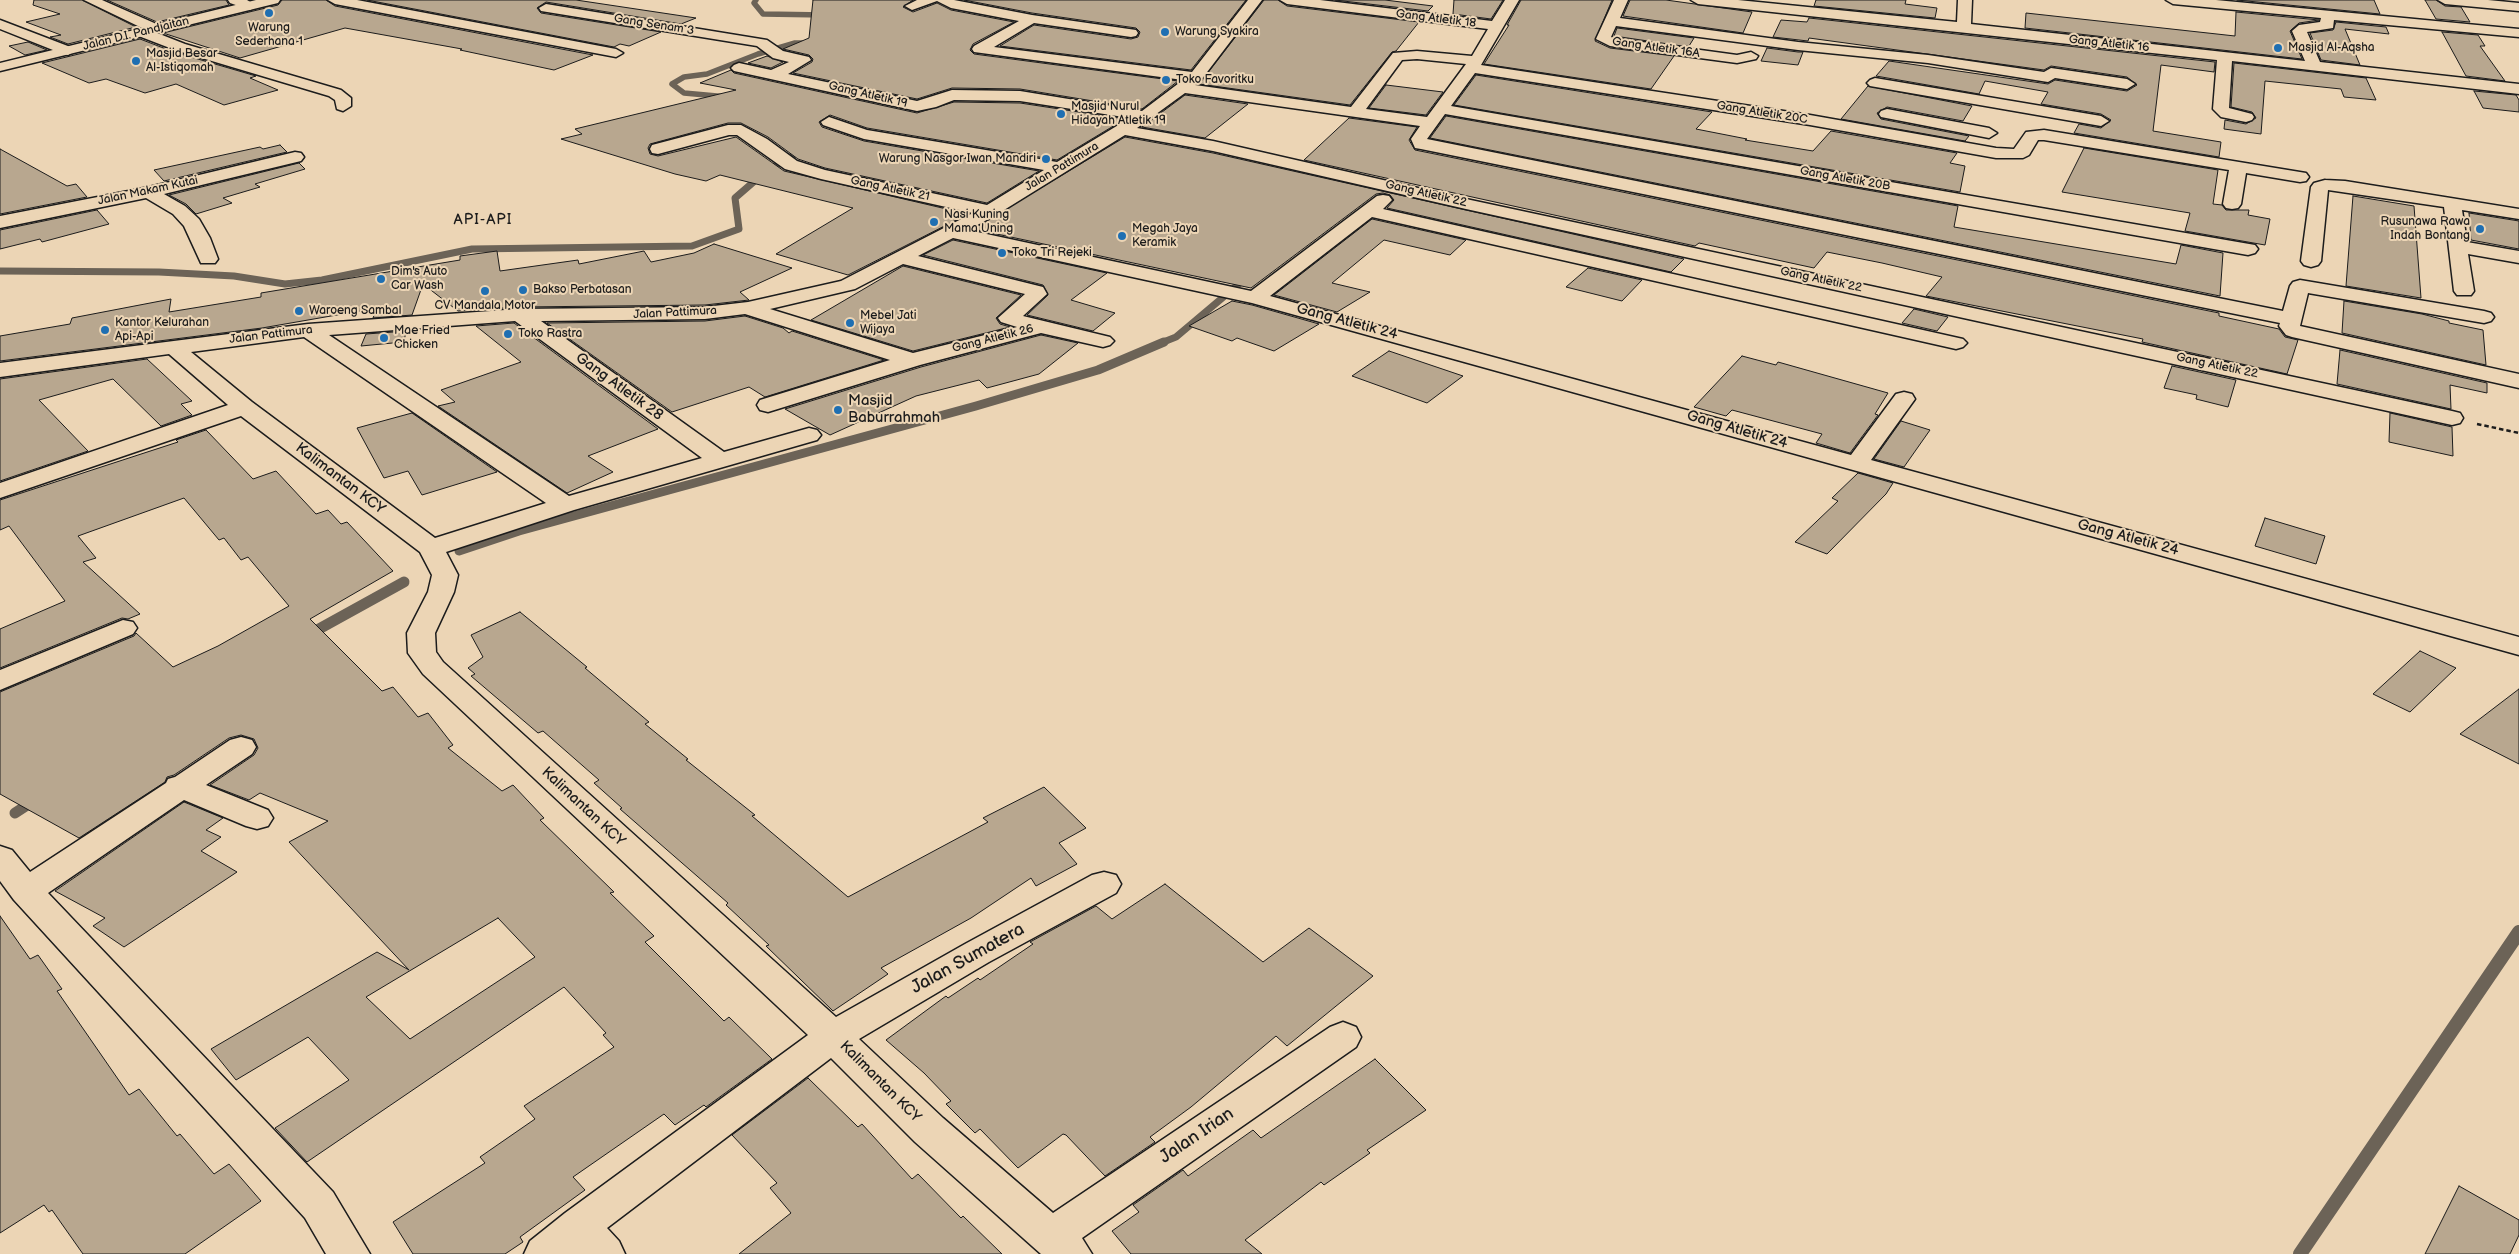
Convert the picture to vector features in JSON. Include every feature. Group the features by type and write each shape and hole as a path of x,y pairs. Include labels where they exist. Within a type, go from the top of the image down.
{"street":[{"path":"92,0 180,47 335,93 343,98 343,106"},
{"path":"235,0 250,6"},
{"name":"Jalan D.I. Pandjaitan","path":"0,67 272,0"},
{"path":"335,0 616,53"},
{"path":"912,6 931,0"},
{"path":"943,0 951,4 1032,19 1131,33"},
{"name":"Jalan Pattimura","path":"0,370 308,330 519,316 705,313 748,308 848,285 990,211 1145,116 1196,77 1255,0"},
{"name":"Gang Atletik 18","path":"1287,0 1495,26"},
{"path":"1512,0 1495,26 1474,65 1438,116 1419,139 1421,144 2292,319"},
{"name":"Gang Atletik 16A","path":"1621,0 1603,39 1610,42 1737,59 1751,56"},
{"name":"Gang Atletik 16","path":"1698,0 1964,27 2519,89"},
{"path":"1964,27 1965,0"},
{"path":"2174,0 2519,34"},
{"path":"2445,0 2519,7"},
{"name":"Gang Senam 3","path":"546,8 762,44 775,54 804,61 776,74"},
{"path":"2315,67 2300,31 2304,28 2328,25 2325,14"},
{"path":"1032,19 979,49 1196,77"},
{"path":"1611,21 1798,46 1928,59 2127,84"},
{"path":"0,24 68,51"},
{"path":"2037,138 2031,109 2071,40"},
{"name":"Gang Atletik 20C","path":"1355,112 1398,56 1417,55 1829,123 1996,154 2017,154 2037,138"},
{"path":"2225,57 2221,109 2227,114 2246,117"},
{"name":"Gang Atletik 19","path":"740,68 776,74 917,106 930,104 952,95 1020,96 1145,116"},
{"path":"1875,82 2101,121"},
{"name":"Gang Atletik 20B","path":"1184,88 1355,112 1438,116 2248,249"},
{"path":"1887,114 2006,136 2037,138 2238,166 2300,177"},
{"path":"829,122 864,134 1060,168"},
{"name":"Gang Atletik 21","path":"658,149 735,129 741,130 761,143 772,154 791,165 821,174 990,211"},
{"name":"Gang Atletik 22","path":"1112,137 1213,146 1399,187 1466,204 2452,418"},
{"name":"Jalan Makam Kutai","path":"0,222 149,192 295,157"},
{"path":"2232,204 2238,166"},
{"path":"2311,261 2320,187 2336,185 2519,214"},
{"path":"1242,295 1368,211 1399,187"},
{"path":"149,192 179,210 192,223 201,238 208,259"},
{"path":"2452,203 2464,291"},
{"path":"1368,211 1956,343"},
{"name":"Gang Atletik 24","path":"951,232 1242,295 2519,646"},
{"path":"2458,246 2519,257"},
{"path":"902,258 1036,292 1037,294 1008,318 1041,327"},
{"path":"2484,317 2305,286 2298,288 2292,319 2288,326 2293,331 2519,381"},
{"path":"748,308 912,360"},
{"name":"Gang Atletik 28","path":"519,316 720,459"},
{"name":"Gang Atletik 26","path":"768,405 912,360 1041,327 1103,341"},
{"path":"308,330 565,505"},
{"name":"Kalimantan KCY","path":"174,348 244,407 431,548 445,575 442,592 421,633 422,653 433,668 833,1036 929,1130 1061,1245"},
{"path":"1857,463 1904,399"},
{"path":"0,491 244,407"},
{"path":"431,548 565,505 808,435"},
{"path":"0,681 123,628"},
{"path":"26,891 179,786 241,747"},
{"path":"179,786 257,818"},
{"path":"0,858 26,891 319,1205 349,1254"},
{"name":"Jalan Sumatera","path":"545,1254 591,1240 833,1036 977,953 1104,884"},
{"name":"Jalan Irian","path":"1061,1245 1343,1037"}],"path":[{"path":"2452,418 2519,433"}],"building":[{"path":"34,0 82,0 136,27 68,44 50,37 61,35 26,22 60,14 33,5"},
{"path":"107,0 226,0 229,5 157,22"},
{"path":"282,0 326,0 335,6 593,55 554,70 460,50 462,49 345,28 240,58 163,33 278,5"},
{"path":"367,0 576,0 696,18 681,24 546,2 537,8 541,13 661,32 629,46 620,44 614,47"},
{"path":"813,0 913,0 903,7 913,12 937,3 951,10 1014,22 973,44 970,50 974,54 1178,81 1142,109 1020,89 952,88 917,99 793,73 812,62 813,59 809,55 783,49 809,38"},
{"path":"964,0 1246,0 1191,70 1000,46 1034,25 1131,39 1138,37 1140,32 1136,28 1032,13"},
{"path":"1264,0 1278,0 1287,6 1419,22 1396,51 1392,52 1350,105 1199,84"},
{"path":"1335,0 1385,0 1433,6 1428,11"},
{"path":"1454,0 1503,0 1491,19 1453,14"},
{"path":"1521,0 1612,0 1595,41 1610,48 1674,56 1651,89 1484,64 1509,25 1507,25"},
{"path":"1630,0 1666,0 1752,12 1743,33 1623,16"},
{"path":"1816,0 1906,0 1905,4 1937,8 1935,18 1814,6"},
{"path":"2237,0 2374,0 2380,14"},
{"path":"2425,0 2436,0 2445,6 2461,7 2470,22 2436,19"},
{"path":"2236,12 2319,20 2299,23 2290,31 2302,59 2025,28 2026,13 2235,36"},
{"path":"1809,18 2215,62 2214,72 2161,65 2153,131 2221,142 2219,157 2074,133 2079,124 2101,128 2111,120 2101,114 2041,104 2048,92 1985,81 1979,94 1876,76 1889,61 2048,84 2055,80 2127,91 2137,85 2127,77 2051,66 2044,70 1809,38 1808,41 1773,37 1781,20 1807,22"},
{"path":"2336,22 2386,27 2389,34 2345,29 2360,65 2321,60 2310,33 2333,30"},
{"path":"1617,28 1694,38 1689,46 1682,46 1614,36"},
{"path":"2442,32 2478,35 2485,46 2480,46 2505,81 2466,76"},
{"path":"140,39 174,52 256,76 250,78 278,90 224,105 176,84 145,93 106,79 89,83 42,63"},
{"path":"28,42 47,50 25,55 9,46"},
{"path":"1767,48 1803,52 1798,65 1761,61"},
{"path":"767,56 783,62 771,68 748,63"},
{"path":"2234,63 2366,78 2376,100 2344,97 2341,89 2265,81 2261,134 2224,129 2225,120 2246,124 2256,118 2252,112 2231,107"},
{"path":"731,70 734,73 917,113 954,102 1020,103 1125,119 1057,160 867,128 830,115 819,122 822,127 864,141 1039,171 987,203 825,168 798,159 768,137 741,123 728,123 650,144 648,148 650,154 658,156 736,137 784,171 968,214 848,275 776,254 853,208 720,175 706,181 675,174 561,139 582,134 575,129 736,90 700,83"},
{"path":"1476,75 1712,112 1696,129 1747,139 1745,140 1813,151 1831,131 1957,153 1950,163 1965,166 1960,192 1454,105"},
{"path":"1386,85 1443,92 1426,115 1369,108"},
{"path":"1868,86 1972,106 1963,121 1887,107 1877,113 1881,119 1969,136 1965,141 1841,119"},
{"path":"2474,91 2516,95 2519,100 2519,112 2483,108"},
{"path":"1185,95 1248,104 1205,138 1142,127"},
{"path":"1446,116 1958,206 1954,227 2176,264 2181,245 2223,253 2220,296 1430,138"},
{"path":"1349,118 1417,127 1409,140 1415,150 2219,313 2219,316 2279,329 2285,337 2298,340 2287,374 2142,342 2143,339 1926,296 1942,277 1882,263 1827,252 1814,268 1699,243 1695,246 1304,160"},
{"path":"1125,137 1213,153 1684,259 1671,272 1387,208 1394,200 1390,195 1383,193 1376,194 1251,288 973,229"},
{"path":"280,145 287,152 164,181 154,170 260,147 263,149"},
{"path":"2084,148 2218,170 2213,204 2222,205 2226,210 2249,210 2248,215 2270,219 2265,245 2185,231 2190,213 2062,192"},
{"path":"0,149 67,186 76,184 87,197 0,214"},
{"path":"299,163 305,169 255,184 260,187 223,198 232,203 196,214 186,204 169,195"},
{"path":"2353,196 2414,206 2421,298 2346,286"},
{"path":"97,210 109,224 42,242 40,239 0,249 0,230"},
{"name":"Rusunawa Rawa Indah Bontang","path":"2469,213 2519,221 2519,249 2471,240"},
{"path":"1372,219 1466,240 1450,255 1384,240 1332,283 1370,292 1337,312 1274,295"},
{"path":"953,240 1107,273 1071,300 1115,313 1093,331 1027,315 1048,295 1043,285 923,255"},
{"path":"714,244 792,268 740,292 749,300 705,305 519,307 458,311 423,284 412,315 373,318 377,308 262,328 0,361 0,336 70,324 72,318 171,299 169,312 261,297 261,293 460,260 460,256 497,251 500,271 578,260 579,264 644,251 651,262 694,253"},
{"path":"903,266 1021,295 996,318 1000,324 1010,327 913,351 811,320"},
{"path":"1588,268 1642,280 1622,301 1566,287"},
{"path":"1232,301 1319,324 1274,351 1237,338 1232,341 1189,326"},
{"path":"2344,301 2422,314 2449,321 2449,323 2483,330 2486,365 2342,333"},
{"path":"1914,309 1948,317 1937,331 1902,323"},
{"path":"745,316 783,328 789,333 792,331 884,360 765,397 749,387 672,412 547,323 705,321"},
{"path":"514,323 658,429 588,456 613,472 567,493 438,406 455,402 441,390 521,362 476,326"},
{"name":"Mae Fried Chicken","path":"407,331 403,342 361,346 366,334"},
{"path":"1041,335 1078,343 1039,374 987,388 979,380 916,396 830,435 785,409 921,367"},
{"path":"2340,350 2487,383 2487,393 2450,385 2451,409 2337,384"},
{"path":"1389,351 1463,376 1427,403 1352,376"},
{"path":"1742,356 1776,365 1778,362 1888,393 1875,414 1878,415 1850,453 1816,443 1822,434 1732,410 1726,416 1694,407"},
{"path":"147,359 192,401 181,404 192,415 161,426 113,379 39,400 88,451 0,481 0,379"},
{"path":"2172,366 2236,380 2228,407 2196,399 2197,395 2164,388"},
{"path":"412,413 497,472 422,495 408,471 384,478 357,428"},
{"path":"2390,413 2452,427 2453,456 2389,442"},
{"path":"1901,421 1930,430 1904,467 1874,459"},
{"path":"206,430 253,479 276,471 316,514 328,510 341,524 347,522 393,571 310,619 382,691 393,687 418,717 428,713 453,745 448,748 502,791 513,785 544,818 540,820 614,892 610,893 654,936 645,942 724,1021 729,1017 772,1059 706,1107 704,1105 675,1125 664,1114 573,1177 585,1190 520,1237 523,1242 505,1254 413,1254 393,1222 485,1163 480,1157 535,1119 524,1106 614,1047 603,1035 606,1033 564,987 307,1162 275,1128 349,1080 308,1037 236,1080 211,1049 377,952 409,970 289,842 328,821 260,793 249,800 210,785 254,755 258,748 254,739 241,735 229,738 174,775 167,777 165,782 79,838 0,794 0,692 134,636 136,633 173,667 218,646 289,606 248,557 241,560 224,538 219,540 184,498 78,536 96,558 83,562 140,614 128,619 122,618 0,668 0,629 65,601 9,526 0,530 0,500 178,442 176,440","holes":["498,918 535,957 410,1039 366,997"]},
{"path":"1858,473 1893,483 1886,494 1827,554 1795,542 1838,501 1832,498"},
{"path":"2265,518 2325,536 2316,564 2255,546"},
{"path":"520,612 587,667 585,668 649,722 645,724 688,759 686,760 755,815 752,816 848,897 988,822 983,818 1044,787 1086,828 1059,843 1077,864 1036,886 1031,878 971,918 881,968 888,974 833,1011 766,946 769,945 726,905 728,903 620,809 622,808 594,783 599,780 543,731 538,733 471,676 475,674 468,668 483,657 471,635"},
{"path":"2420,651 2456,668 2410,712 2373,694"},
{"path":"2519,689 2519,764 2460,734"},
{"path":"184,802 223,818 206,830 221,837 201,851 237,872 124,947 93,926 105,918 55,891"},
{"path":"1165,884 1263,962 1309,928 1373,976 1287,1046 1276,1036 1191,1107 1150,1137 1155,1142 1105,1176 1063,1134 1018,1168 980,1129 975,1133 946,1104 951,1101 924,1073 886,1040 946,996 948,998 978,978 980,980 1033,944 1030,942 1096,906 1112,919"},
{"path":"0,916 30,959 38,955 62,989 57,991 129,1095 139,1089 177,1136 180,1134 214,1174 229,1164 261,1201 185,1254 83,1254 52,1210 49,1212 44,1205 0,1233"},
{"path":"1375,1059 1426,1110 1367,1150 1370,1153 1324,1185 1321,1182 1245,1240 1262,1254 1131,1254 1112,1231 1139,1212 1133,1205 1183,1170 1188,1176 1253,1130 1261,1138"},
{"path":"808,1078 858,1127 862,1124 912,1179 918,1174 961,1218 963,1216 1002,1254 739,1254 791,1213 770,1188 777,1183 732,1135"},
{"path":"2459,1186 2519,1220 2519,1235 2510,1254 2425,1254"}],"waterway":[{"path":"756,0 754,3 763,14 825,15"},
{"path":"728,97 684,93 672,84 684,77 707,74 758,54 795,43 811,43"},
{"path":"797,153 803,149"},
{"path":"0,271 159,272 234,276 285,284 322,280 472,249 692,246 739,229 735,198 765,172 799,152"},
{"path":"1161,343 1176,337 1240,283 1245,275"},
{"path":"459,551 519,531 976,406 1098,370 1164,342"},
{"path":"308,635 404,582"},
{"path":"15,813 35,800"},
{"path":"2300,1254 2519,932"}],"place":[{"name":"Warung Sederhana 1","path":"269,13"},
{"name":"Warung Syakira","path":"1165,32"},
{"name":"Masjid Al-Aqsha","path":"2278,48"},
{"name":"Masjid Besar Al-Istiqomah","path":"136,61"},
{"name":"Toko Favoritku","path":"1166,80"},
{"name":"Masjid Nurul Hidayah Atletik 19","path":"1061,114"},
{"name":"Warung Nasgor Iwan Mandiri","path":"1046,159"},
{"name":"Nasi Kuning Mama Uning","path":"934,222"},
{"name":"Rusunawa Rawa Indah Bontang","path":"2480,229"},
{"name":"Megah Jaya Keramik","path":"1122,236"},
{"name":"Toko Tri Rejeki","path":"1002,253"},
{"name":"Dim's Auto Car Wash","path":"381,279"},
{"name":"Bakso Perbatasan","path":"523,290"},
{"name":"CV Mandala Motor","path":"485,291"},
{"name":"Waroeng Sambal","path":"299,311"},
{"name":"Mebel Jati Wijaya","path":"850,323"},
{"name":"Kantor Kelurahan Api-Api","path":"105,330"},
{"name":"Toko Rastra","path":"508,334"},
{"name":"Mae Fried Chicken","path":"384,338"},
{"name":"Masjid Baburrahmah","path":"838,410"}],"district":[{"name":"API-API","path":"483,220"}]}
